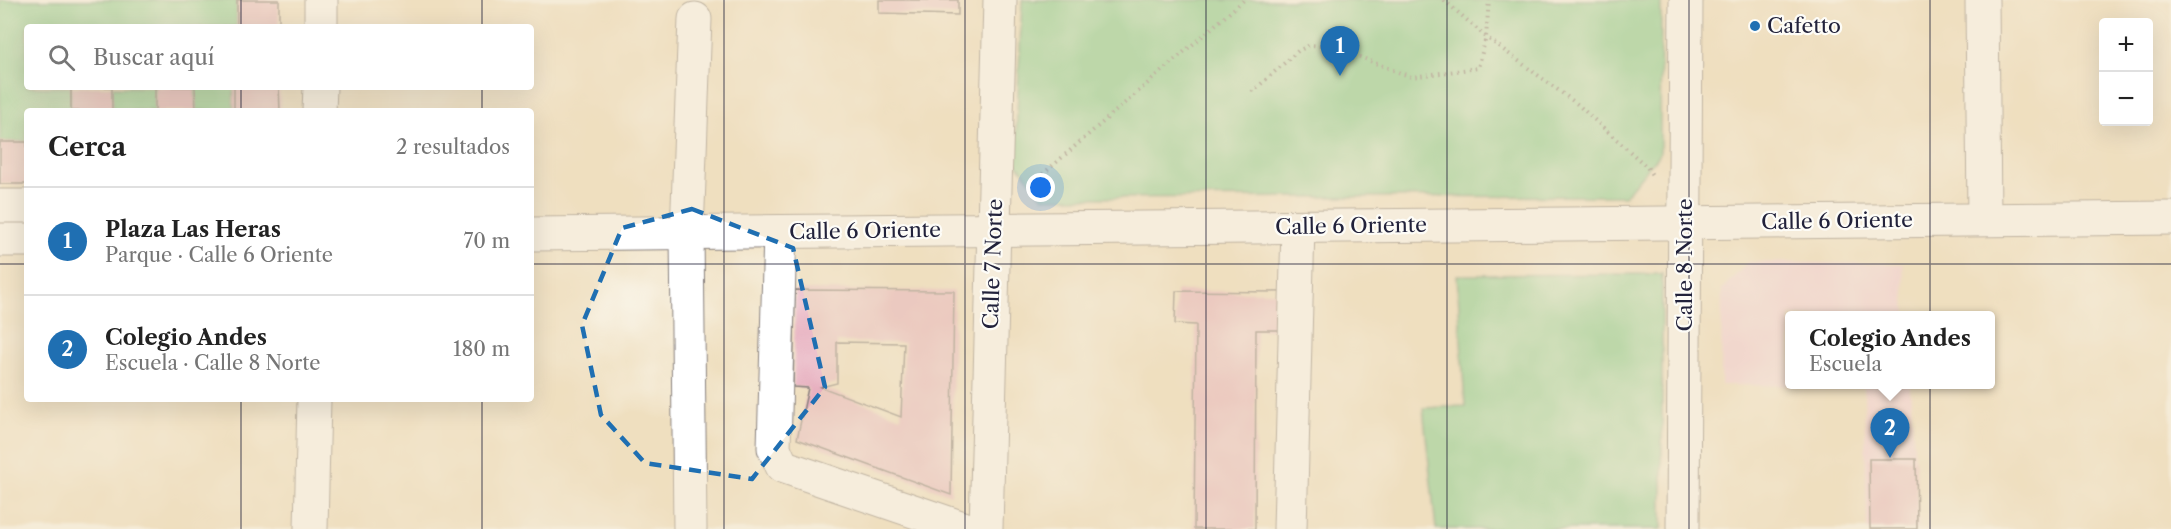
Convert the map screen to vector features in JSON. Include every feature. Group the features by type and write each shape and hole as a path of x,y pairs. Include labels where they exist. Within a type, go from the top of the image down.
{"main road":[{"path":"321,0 321,24"},
{"name":"Calle 7 Norte","path":"986,529 1000,0"},
{"name":"Calle 8 Norte","path":"1683,529 1686,0"},
{"path":"1982,0 1984,219"},
{"path":"690,529 687,233 694,19"},
{"path":"319,108 320,90"},
{"path":"0,206 24,206"},
{"name":"Calle 6 Oriente","path":"534,234 780,232 994,223 1298,227 2171,218"},
{"path":"1290,529 1298,227"},
{"path":"780,232 774,448 782,466 966,529"},
{"path":"0,240 24,240"},
{"path":"311,529 314,402"}],"path":[{"path":"994,223 1245,0"},
{"path":"1444,0 1486,37 1577,104 1647,167 1653,176"},
{"path":"1252,92 1298,51 1310,45 1334,47 1412,78 1478,68 1486,37 1489,0"}],"highlighted area":[{"path":"692,209 793,248 825,387 752,479 645,463 601,415 582,325 622,228"}],"shaded area":[{"path":"1748,262 1903,264 1906,311 1785,311 1785,386 1721,385 1722,289"},
{"path":"1864,389 1910,389 1919,529 1867,529"}],"green space":[{"path":"0,0 237,0 237,24 24,24 24,90 71,90 71,108 24,108 24,142 0,142"},
{"path":"1022,0 1661,0 1660,153 1625,196 1043,198 1015,161"},
{"path":"112,90 155,90 155,108 112,108"},
{"path":"195,90 234,90 234,108 196,108"},
{"path":"1662,274 1662,529 1436,529 1423,408 1465,406 1457,275"}],"building":[{"path":"237,0 279,0 279,24 237,24"},
{"path":"879,0 958,0 958,15 879,13"},
{"path":"71,90 112,90 112,108 71,108"},
{"path":"155,90 195,90 196,108 155,108"},
{"path":"234,90 279,90 280,108 234,108"},
{"path":"0,142 24,142 24,184 0,184"},
{"path":"795,290 954,291 951,495 797,439 808,388 793,387","holes":["837,342 904,343 901,417 821,387 837,383"]},
{"path":"1176,291 1287,292 1287,330 1256,330 1255,529 1194,529 1196,325 1175,324"},
{"path":"1869,459 1916,459 1917,529 1870,529"}],"place":[{"name":"Cafetto","path":"1755,26"},
{"name":"Plaza Las Heras","path":"1340,76"},
{"name":"Colegio Andes","path":"1890,458"}]}
